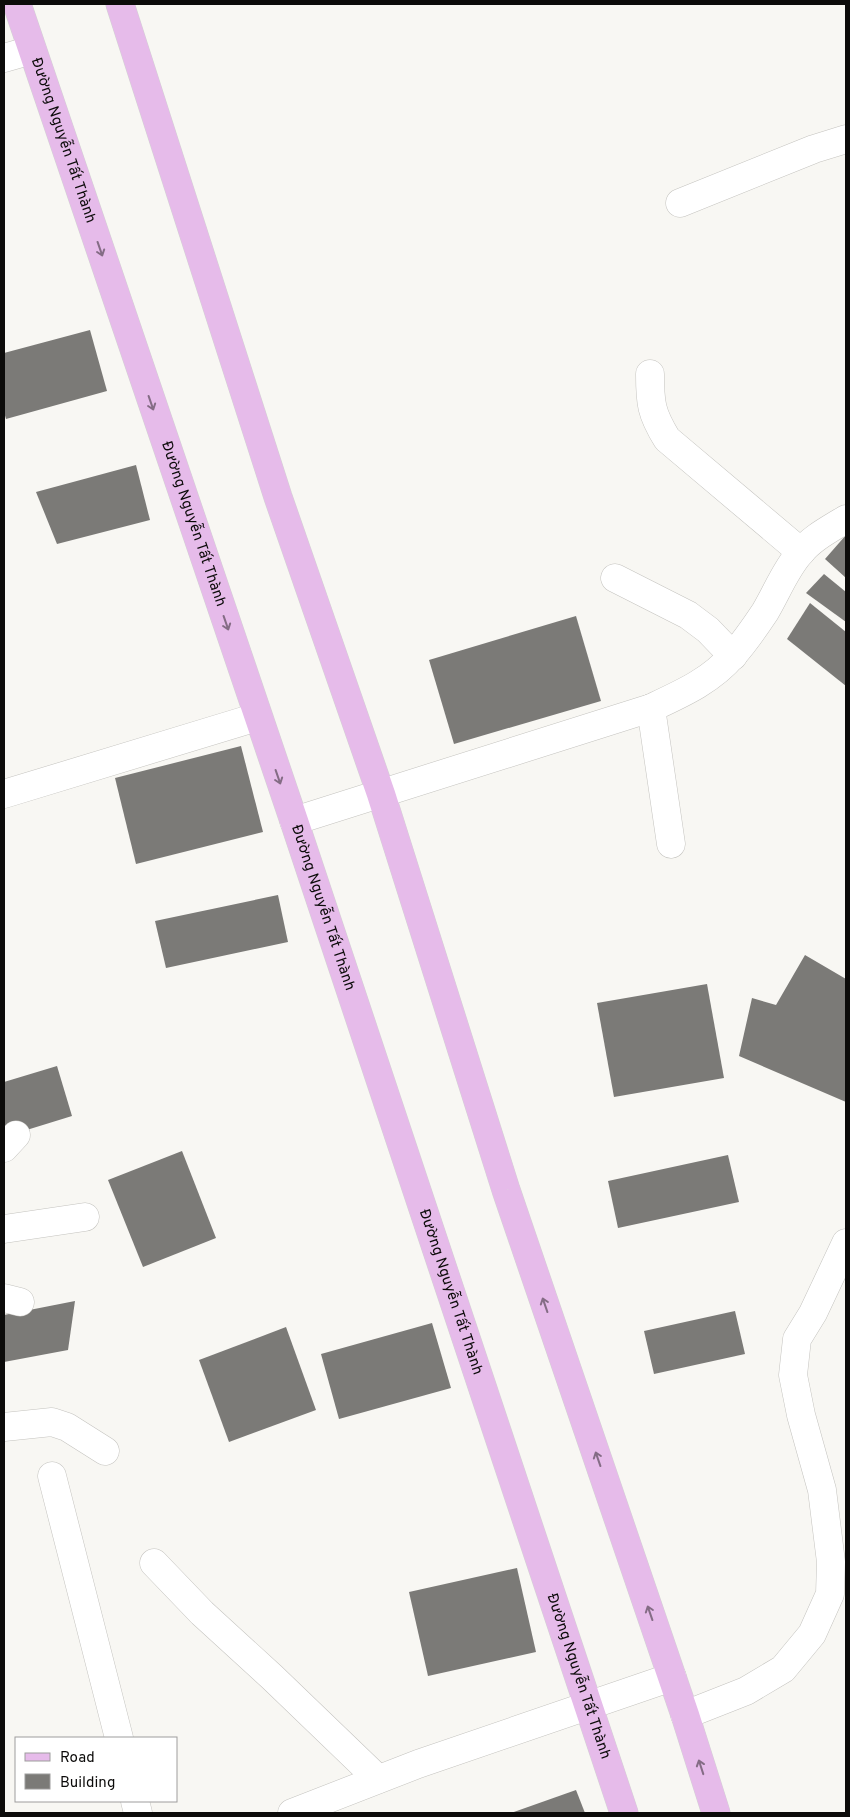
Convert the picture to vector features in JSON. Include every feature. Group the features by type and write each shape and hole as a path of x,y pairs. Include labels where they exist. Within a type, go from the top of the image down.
{"main road":[{"name":"Đường Nguyễn Tất Thành","path":"17,4 294,821 624,1813"},
{"path":"120,4 278,497 381,794 506,1190 672,1677 716,1813"}],"street":[{"path":"4,58 32,50"},
{"path":"680,203 814,149 846,139"},
{"path":"650,374 650,401 656,421 667,439 801,552"},
{"path":"294,821 651,708 693,689 714,674 733,656 765,611 787,572 801,552 819,535 846,519"},
{"path":"615,578 688,615 708,630 733,656"},
{"path":"651,708 671,844"},
{"path":"4,794 258,717"},
{"path":"4,1229 85,1217"},
{"path":"685,1716 746,1691 783,1669 812,1634 830,1594 839,1563 822,1490 801,1415 793,1375 798,1339 813,1313 846,1243"},
{"path":"4,1427 52,1422 68,1426 105,1451"},
{"path":"52,1476 119,1737"},
{"path":"154,1563 202,1612 378,1779"},
{"path":"292,1813 338,1803 378,1779 672,1677"}],"building":[{"path":"90,330 107,391 6,419 4,412 4,353"},
{"path":"136,465 150,520 57,544 36,492"},
{"path":"846,535 846,578 825,559"},
{"path":"824,574 846,592 846,622 806,593"},
{"path":"810,603 846,632 846,686 787,639"},
{"path":"576,616 601,701 454,744 429,660"},
{"path":"241,746 263,832 136,864 115,778"},
{"path":"278,895 288,942 166,968 155,921"},
{"path":"805,955 846,979 846,1102 739,1056 752,998 776,1005"},
{"path":"707,984 724,1078 614,1097 597,1003"},
{"path":"57,1066 72,1116 4,1137 4,1082"},
{"path":"182,1151 216,1238 143,1267 108,1180"},
{"path":"728,1155 739,1202 618,1228 608,1181"},
{"path":"75,1301 68,1350 4,1362 4,1315"},
{"path":"735,1311 745,1354 654,1374 644,1331"},
{"path":"432,1323 451,1388 339,1419 321,1354"},
{"path":"286,1327 316,1410 229,1442 199,1360"},
{"path":"517,1568 536,1652 428,1676 409,1592"},
{"path":"576,1790 585,1813 511,1813"}]}
